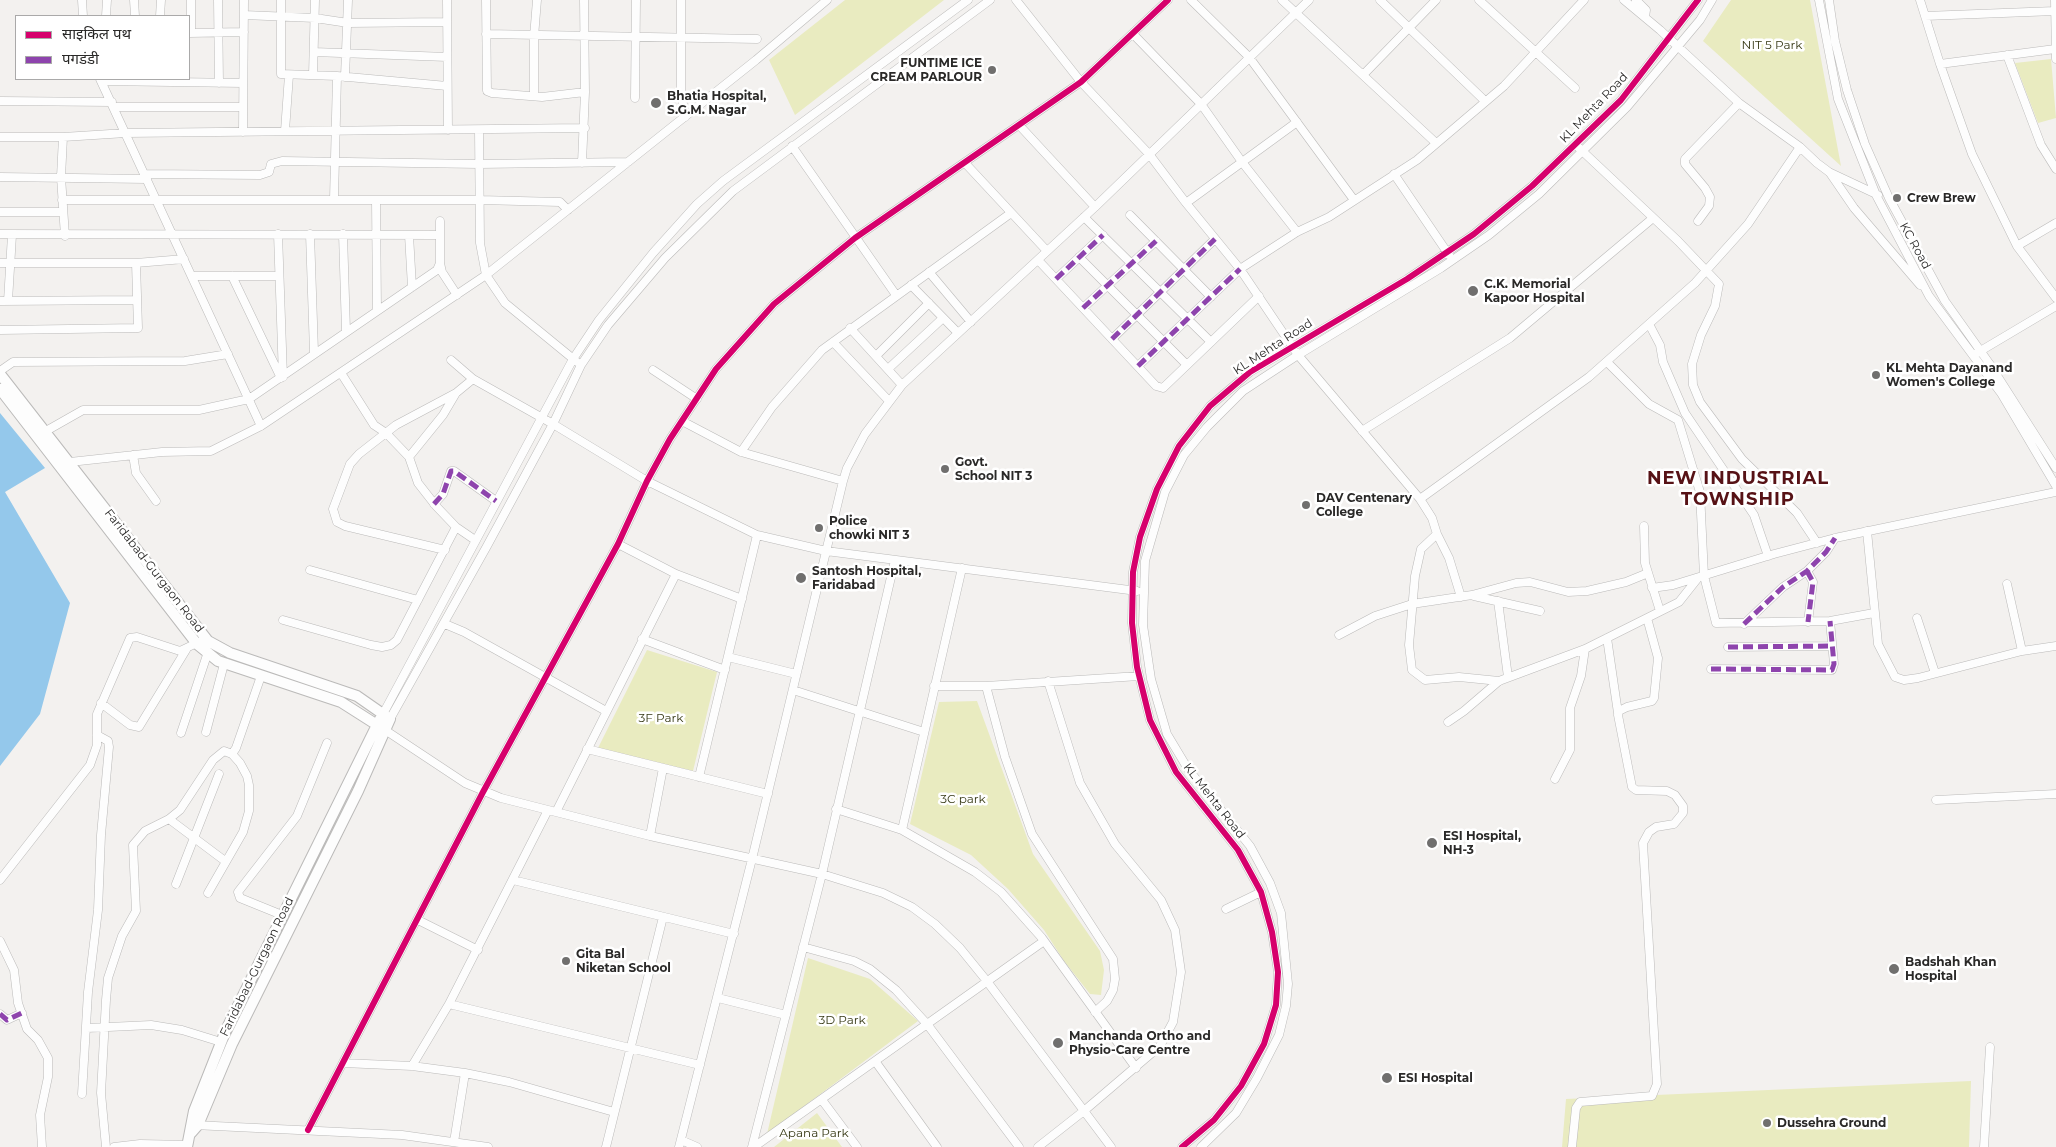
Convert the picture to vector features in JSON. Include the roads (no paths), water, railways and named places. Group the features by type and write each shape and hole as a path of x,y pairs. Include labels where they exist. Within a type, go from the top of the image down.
{"main road":[{"name":"Faridabad-Gurgaon Road","path":"0,372 70,462 208,652 224,664 341,702 381,727"},
{"name":"Faridabad-Gurgaon Road","path":"0,389 201,640 208,641 230,653 357,696 387,717 282,915 221,1042 188,1146"},
{"name":"Faridabad-Gurgaon Road","path":"193,1127 358,790 381,727"}],"street":[{"path":"82,0 83,15"},
{"path":"106,0 106,15"},
{"path":"134,0 134,15"},
{"path":"160,0 160,15"},
{"path":"191,0 190,32 244,32"},
{"path":"218,0 219,82"},
{"path":"242,132 244,0"},
{"path":"281,0 281,74 447,86"},
{"path":"312,75 316,0"},
{"path":"334,199 336,131 341,77 347,54 348,0"},
{"path":"447,0 448,130"},
{"path":"486,0 487,91 534,96 585,92"},
{"path":"534,96 534,37 537,0"},
{"path":"582,163 585,92 584,0"},
{"path":"635,98 634,38 636,0"},
{"path":"681,0 680,92 685,117"},
{"path":"70,462 211,451 261,426 486,275 685,117 827,0"},
{"path":"387,717 475,540 573,359 599,320 698,204 737,170 968,0"},
{"path":"387,717 445,624 553,424 581,365 608,325 665,258 733,191 990,0"},
{"path":"1016,0 1081,82 1150,154 1186,203 1240,269 1298,355 1420,499 1432,518 1436,534 1449,558 1461,597"},
{"path":"308,1130 483,792 618,544 647,481 682,421 716,369 774,304 855,238 1081,82 1168,0"},
{"path":"1191,0 1249,57 1354,200"},
{"path":"1282,0 1436,143"},
{"path":"697,1147 680,1143 734,934 843,481 847,468 864,434 902,385 1084,217 1309,0"},
{"path":"1380,0 1485,101"},
{"path":"1364,75 1436,0"},
{"path":"1479,0 1575,88"},
{"path":"1138,366 1240,269 1296,232 1328,217 1417,160 1485,101 1536,52 1584,0"},
{"path":"1624,0 1678,46 1739,103 1829,172 1876,195 1889,198"},
{"path":"1636,0 1646,10 1645,17"},
{"name":"KL Mehta Road","path":"1182,1147 1214,1120 1241,1086 1264,1044 1276,1005 1278,972 1272,932 1261,892 1238,850 1176,772 1150,720 1139,676 1132,623 1133,572 1140,537 1157,489 1179,446 1210,406 1250,372 1407,279 1474,234 1532,186 1621,100 1670,39 1698,0"},
{"name":"KL Mehta Road","path":"1201,1147 1236,1113 1279,1035 1287,991 1285,953 1281,914 1270,883 1254,854 1188,769 1167,734 1150,679 1142,625 1145,562 1152,531 1165,492 1184,455 1207,427 1244,391 1298,355 1360,319 1453,260 1489,235 1539,194 1627,107 1700,20 1712,0"},
{"path":"1819,0 1838,99 1876,195 1929,296"},
{"name":"KC Road","path":"1829,0 1835,41 1847,90 1866,144 1889,198 1945,301 1977,353 2044,446 2056,468"},
{"path":"1920,0 1940,64 1972,154 2018,246 2056,298"},
{"path":"2055,0 2056,59"},
{"path":"1924,16 2055,12"},
{"path":"244,15 280,15 348,23 447,22"},
{"path":"486,34 534,37 757,39"},
{"path":"1133,34 1201,104 1242,162 1296,232"},
{"path":"1940,64 2055,49"},
{"path":"314,52 447,57"},
{"path":"2007,55 2041,145 2056,169"},
{"path":"285,131 289,75"},
{"path":"243,83 101,80 261,426"},
{"path":"0,101 243,107"},
{"path":"1698,221 1709,206 1710,197 1685,164 1685,159 1739,103"},
{"path":"1186,203 1297,122"},
{"path":"1019,125 1095,206"},
{"path":"0,138 63,137 126,132 584,128"},
{"path":"478,130 480,243 486,275 505,303 581,365"},
{"path":"63,137 61,177 64,236"},
{"path":"1575,144 1708,269 1719,284 1714,306 1701,335 1692,364 1693,385 1700,402 1742,458 1797,513 1816,543"},
{"path":"792,146 896,296"},
{"path":"1420,499 1589,377 1649,324 1708,269 1748,224 1800,148"},
{"path":"0,177 260,175 268,172 271,164 277,161 479,164 628,162"},
{"path":"965,163 1047,251"},
{"path":"1829,172 1854,208 1977,353 2056,486"},
{"path":"1394,174 1453,260"},
{"path":"62,200 478,200 560,202 568,210"},
{"path":"376,200 377,310"},
{"path":"0,212 62,212"},
{"path":"741,452 772,407 822,350 911,284 1011,214"},
{"path":"1130,215 1211,297"},
{"path":"1084,217 1210,341"},
{"path":"1362,430 1510,338 1653,218"},
{"path":"440,221 440,262 442,272 456,295"},
{"path":"2018,246 2056,223"},
{"path":"0,234 64,236 172,233 440,235"},
{"path":"278,234 282,378"},
{"path":"310,234 314,352"},
{"path":"343,234 346,331"},
{"path":"12,235 4,301 137,300"},
{"path":"409,235 412,287"},
{"path":"1056,279 1103,235"},
{"path":"1112,339 1215,239"},
{"path":"1083,308 1156,241"},
{"path":"1080,257 1187,365"},
{"path":"0,263 136,263 184,259"},
{"path":"1038,260 1156,386 1164,388 1210,341 1259,296"},
{"path":"46,431 82,410 198,410 248,399 282,378 314,352 437,270 440,262"},
{"path":"0,330 138,328 136,263"},
{"path":"929,272 971,322"},
{"path":"192,276 279,276"},
{"path":"232,276 282,378"},
{"path":"911,284 958,333"},
{"path":"876,356 929,302"},
{"path":"1977,353 2056,306"},
{"path":"888,369 943,318"},
{"path":"1649,324 1660,344 1663,362 1685,413 1754,515 1768,556"},
{"path":"850,328 902,385"},
{"path":"832,342 889,401"},
{"path":"0,372 13,362 185,361 228,354"},
{"path":"451,360 473,379 553,424 647,481 757,535 826,551 1144,592"},
{"path":"1607,362 1649,404 1678,420 1700,492 1701,577 1714,622 1744,624 1830,621 1874,613"},
{"path":"653,370 697,399"},
{"path":"341,373 374,425 386,432 408,457 418,483 434,504 456,527 475,540"},
{"path":"445,550 345,526 338,522 334,516 336,501 350,464 386,432 456,393 473,379"},
{"path":"408,457 443,415 456,393"},
{"path":"682,421 741,452 843,481"},
{"path":"133,456 136,473 156,501"},
{"path":"434,504 443,494 451,471 454,471 496,501"},
{"path":"1652,588 1673,586 1768,556 1835,538 2056,492"},
{"path":"1644,526 1646,563 1660,611"},
{"path":"283,620 382,647 391,645 397,640 456,527"},
{"path":"1867,531 1878,644 1895,678 1911,680 2022,651 2056,646"},
{"path":"1436,534 1421,549 1412,604 1408,654 1410,666 1415,674 1425,680 1460,676 1499,681"},
{"path":"699,777 757,535"},
{"path":"1744,624 1783,586 1807,570 1826,552 1835,538"},
{"path":"618,544 676,574 742,599"},
{"path":"753,1147 822,874 896,560"},
{"path":"902,830 962,568"},
{"path":"310,570 418,600"},
{"path":"1807,570 1813,582 1808,622"},
{"path":"1339,635 1375,616 1412,604 1472,595 1516,583 1530,582 1568,592 1587,591 1626,582 1648,573"},
{"path":"412,1066 449,1004 513,880 587,749 676,574"},
{"path":"1448,722 1499,681 1585,649 1679,602 1701,577"},
{"path":"2007,584 2022,651"},
{"path":"1472,595 1540,611"},
{"path":"1498,601 1508,677"},
{"path":"1618,713 1627,707 1652,702 1654,698 1658,658 1647,618"},
{"path":"1917,618 1935,673"},
{"path":"1711,670 1829,671 1834,668 1830,621"},
{"path":"445,624 547,677 606,711"},
{"path":"0,880 86,772 95,754 96,718 130,638 137,637 176,651 186,650"},
{"path":"1572,1147 1576,1108 1580,1102 1652,1096 1657,1084 1643,843 1645,836 1656,827 1674,824 1680,820 1683,813 1683,806 1675,795 1667,791 1636,790 1632,787 1618,713 1607,638"},
{"path":"642,639 725,670"},
{"path":"101,703 130,725 140,727 186,650 201,640"},
{"path":"1728,647 1832,646"},
{"path":"1555,779 1570,750 1570,708 1581,676 1585,649"},
{"path":"181,733 208,652"},
{"path":"728,657 796,674"},
{"path":"206,732 224,664"},
{"path":"232,754 236,748 261,676"},
{"path":"934,686 986,686 1139,676"},
{"path":"1038,1147 1136,1068 1160,1046 1173,1022 1181,972 1175,930 1161,900 1115,844 1080,783 1048,681"},
{"path":"986,686 1005,757 1032,834 1113,960 1115,979 1112,990 1107,1001 1095,1012"},
{"path":"793,690 924,732"},
{"path":"381,727 454,776 483,792 650,836 822,874 883,893 912,907 960,948 1085,1110 1111,1147"},
{"path":"82,1094 88,992 98,910 101,840 109,747 108,741 97,735"},
{"path":"282,915 240,898 238,892 297,816 327,743"},
{"path":"587,749 768,794"},
{"path":"106,1147 101,1093 108,978 122,936 136,910 133,845 140,835 151,827 169,819 186,803 217,755 224,751 232,754 240,763 247,776 249,805 243,832 208,893"},
{"path":"650,836 663,768"},
{"path":"176,884 219,774"},
{"path":"1936,800 2056,794"},
{"path":"836,809 902,830 978,874 1012,903 1044,941 1136,1068"},
{"path":"169,819 225,861"},
{"path":"513,880 734,934"},
{"path":"1226,909 1261,892"},
{"path":"606,1147 663,917"},
{"path":"418,920 478,950"},
{"path":"0,941 14,970 18,1003 27,1029 38,1040 48,1058 48,1077 40,1115 42,1147"},
{"path":"753,1147 822,1100 986,980 1044,941"},
{"path":"803,947 841,956 870,969 896,990 927,1024 1019,1147"},
{"path":"718,998 786,1015"},
{"path":"449,1004 700,1065"},
{"path":"0,1014 7,1020 22,1013"},
{"path":"87,1028 142,1025 166,1027 196,1033 221,1042"},
{"path":"1984,1147 1990,1047"},
{"path":"876,1061 938,1147"},
{"path":"343,1063 412,1066 464,1073 508,1082 614,1112"},
{"path":"454,1142 464,1073"},
{"path":"822,1100 857,1147"},
{"path":"193,1127 402,1135 488,1147"},
{"path":"114,1147 140,1144 188,1146"}],"water":[{"path":"0,413 45,468 5,492 70,603 40,714 0,766"}],"place":[{"name":"FUNTIME ICE CREAM PARLOUR","path":"992,70"},
{"name":"Bhatia Hospital, S.G.M. Nagar","path":"656,103"},
{"name":"Crew Brew","path":"1897,198"},
{"name":"C.K. Memorial Kapoor Hospital","path":"1473,291"},
{"name":"KL Mehta Dayanand Women's College","path":"1876,375"},
{"name":"Govt. School NIT 3","path":"945,469"},
{"name":"DAV Centenary College","path":"1306,505"},
{"name":"Police chowki NIT 3","path":"819,528"},
{"name":"Santosh Hospital, Faridabad","path":"801,578"},
{"name":"ESI Hospital, NH-3","path":"1432,843"},
{"name":"Gita Bal Niketan School","path":"566,961"},
{"name":"Badshah Khan Hospital","path":"1894,969"},
{"name":"Manchanda Ortho and Physio-Care Centre","path":"1058,1043"},
{"name":"ESI Hospital","path":"1387,1078"},
{"name":"Dussehra Ground","path":"1767,1123"}],"district":[{"name":"NEW INDUSTRIAL TOWNSHIP","path":"1738,489"}],"park label":[{"name":"NIT 5 Park","path":"1772,45"},
{"name":"3F Park","path":"661,718"},
{"name":"3C park","path":"963,799"},
{"name":"3D Park","path":"842,1020"},
{"name":"Apana Park","path":"814,1133"}]}
